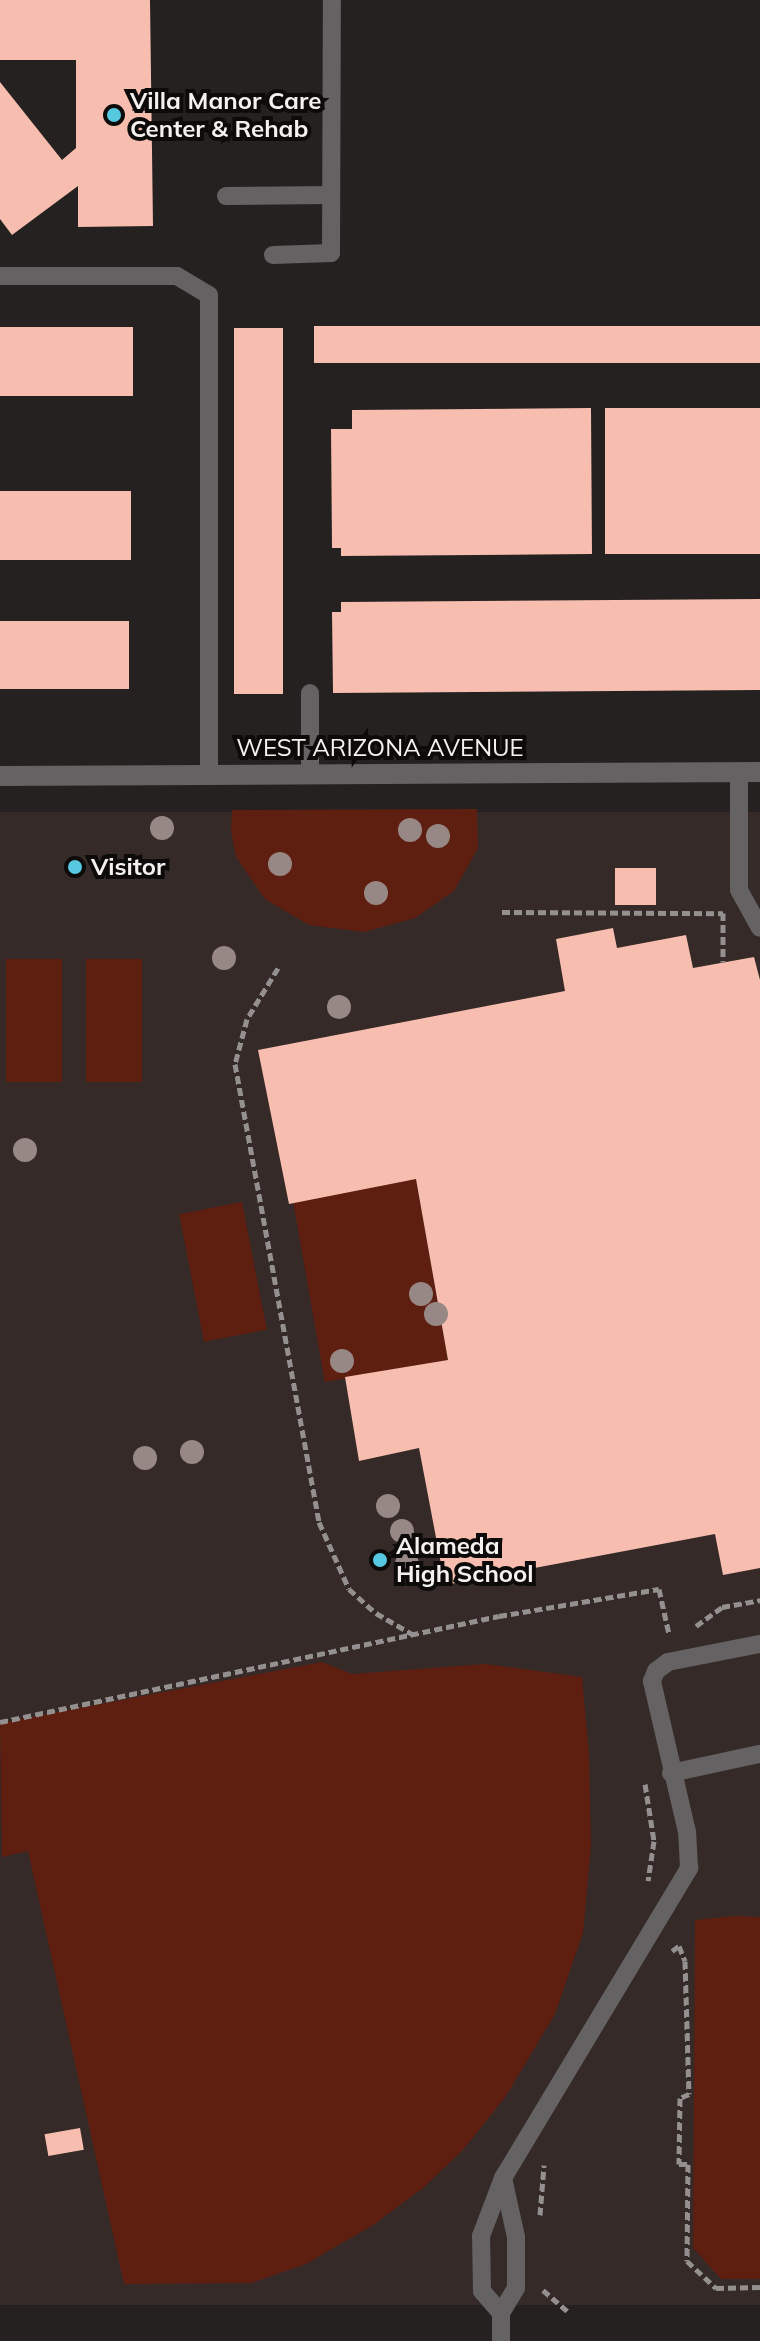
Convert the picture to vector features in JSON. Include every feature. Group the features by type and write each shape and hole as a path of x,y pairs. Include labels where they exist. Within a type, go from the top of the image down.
{"street":[{"name":"WEST ARIZONA AVENUE","path":"0,776 760,772"}],"lane":[{"path":"273,255 331,253 332,0"},
{"path":"226,196 331,195"},
{"path":"0,276 177,276 209,295 209,775"},
{"path":"310,693 310,774"},
{"path":"739,772 739,890 760,928"},
{"path":"501,2313 482,2291 481,2236 503,2178 689,1868 687,1832 652,1681 656,1671 668,1662 760,1644"},
{"path":"671,1773 760,1754"},
{"path":"501,2341 501,2313 516,2288 516,2237 503,2178"}],"path":[{"path":"502,912 723,913 723,962"},
{"path":"278,968 247,1019 235,1064 319,1522 349,1589 376,1613 412,1634"},
{"path":"0,1722 412,1634 659,1589 669,1634"},
{"path":"665,1958 679,1946 685,1961 689,2094 680,2098 679,2164 688,2164 687,2261 716,2288 760,2287"},
{"path":"540,2222 545,2159"},
{"path":"538,2285 569,2313"}],"shaded area":[{"path":"477,809 478,848 454,891 415,918 364,932 309,925 265,899 236,857 231,831 232,810"},
{"name":"Alameda High School","path":"0,812 760,812 760,2305 0,2305"},
{"path":"6,959 62,959 62,1082 6,1082"},
{"path":"86,959 142,959 142,1082 86,1082"},
{"path":"416,1179 448,1360 325,1382 293,1201"},
{"path":"242,1202 267,1330 204,1342 179,1214"},
{"path":"322,1662 352,1674 485,1664 582,1677 589,1754 591,1846 583,1933 555,2014 506,2096 463,2150 423,2188 373,2225 306,2264 251,2283 124,2284 28,1851 2,1857 0,1723"},
{"path":"760,1917 760,2279 721,2279 693,2248 695,1920"}],"building":[{"name":"Villa Manor Care Center & Rehab","path":"0,0 150,0 153,226 78,227 78,186 12,235 0,219 0,82 62,160 76,148 76,60 0,60"},
{"path":"314,326 760,326 760,363 314,363"},
{"path":"0,327 133,327 133,396 0,396"},
{"path":"234,328 283,328 283,694 234,694"},
{"path":"591,408 592,554 341,556 341,548 332,548 331,429 352,429 352,410"},
{"path":"605,408 760,408 760,554 605,554"},
{"path":"0,491 131,491 131,560 0,560"},
{"path":"760,599 760,690 333,693 332,612 341,612 341,602"},
{"path":"0,621 129,621 129,689 0,689"},
{"path":"615,868 656,868 656,905 615,905"},
{"path":"613,928 617,948 686,935 693,968 754,957 760,980 760,1568 723,1575 715,1534 445,1585 419,1448 359,1461 345,1377 448,1360 416,1179 289,1204 258,1050 565,991 556,939"},
{"path":"80,2128 84,2150 48,2156 45,2134"}],"place":[{"name":"Villa Manor Care Center & Rehab","path":"114,115"},
{"name":"Visitor","path":"75,867"},
{"name":"Alameda High School","path":"380,1560"}]}
